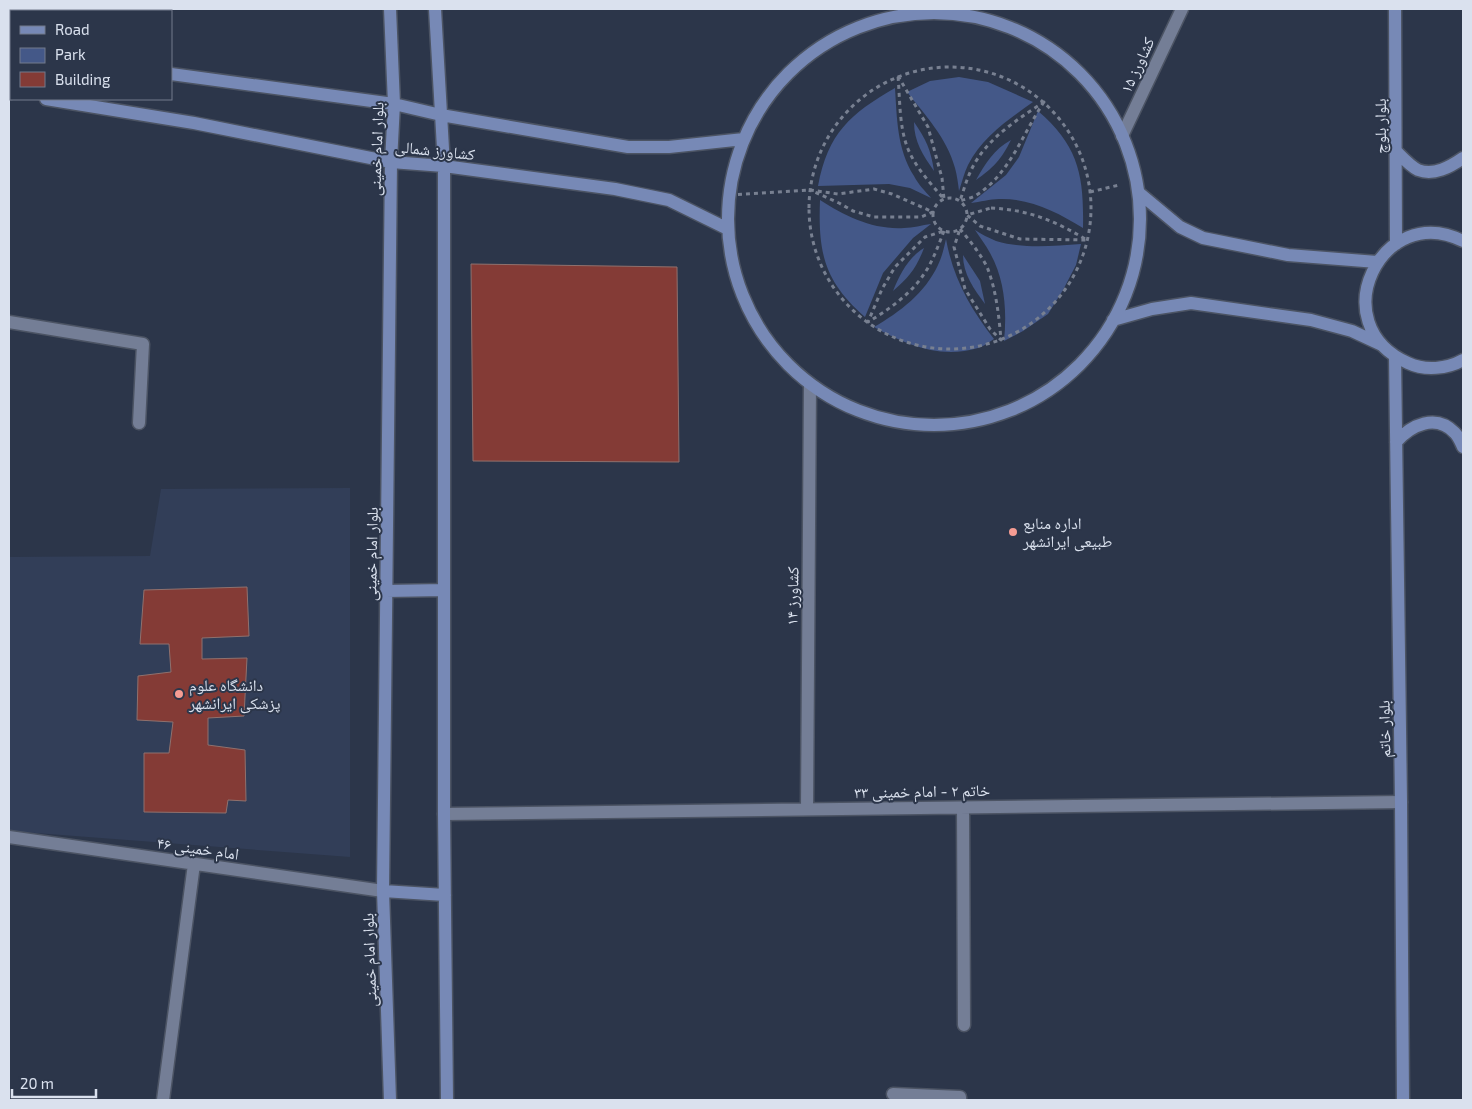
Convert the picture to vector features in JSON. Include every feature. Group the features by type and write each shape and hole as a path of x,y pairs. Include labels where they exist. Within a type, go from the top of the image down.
{"main road":[{"name":"بلوار امام خمینی","path":"390,9 394,104 391,162 383,891 390,1100"},
{"path":"435,9 444,166 444,814 448,1100"},
{"name":"بلوار بلوچ","path":"1395,9 1396,244"},
{"path":"927,12 960,13 984,18 1016,29 1039,41 1066,59 1089,83 1112,115 1122,136 1127,147 1137,186 1139,230 1135,263 1125,295 1113,320 1086,359 1061,381 1026,404 995,416 946,425 921,425 880,418 833,399 810,384 782,358 757,324 740,286 733,262 728,228 734,169 744,139 774,88 802,60 848,31 869,23 901,15 927,12"},
{"name":"کشاورز شمالی","path":"172,74 394,104 442,115 628,147 669,147 744,139"},
{"name":"کشاورز شمالی","path":"52,100 194,123 391,162 444,166 615,189 669,200 728,228"},
{"path":"1396,151 1417,169 1426,171 1439,171 1452,166 1463,158"},
{"path":"1137,186 1180,227 1203,238 1288,254 1377,262"},
{"path":"1463,241 1454,236 1434,233 1414,236 1396,244 1377,262 1369,278 1366,296 1366,313 1372,330 1382,345 1395,357 1414,366 1434,368 1455,365 1463,360"},
{"path":"1113,320 1152,309 1191,303 1311,320 1352,331 1382,345"},
{"name":"بلوار خاتم","path":"1395,357 1403,1100"},
{"path":"1396,442 1405,432 1416,425 1427,423 1442,424 1456,434 1463,447"},
{"path":"386,591 444,590"},
{"path":"383,891 445,895"}],"street":[{"name":"کشاورز ۱۵","path":"1122,136 1182,9"},
{"path":"9,322 143,344 139,422"},
{"name":"کشاورز ۱۴","path":"807,808 810,384"},
{"name":"خاتم ۲ - امام خمینی ۳۳","path":"444,814 1401,802"},
{"path":"963,807 964,1025"},
{"name":"امام خمینی ۴۶","path":"9,837 383,891"},
{"path":"163,1100 194,864"},
{"path":"893,1094 960,1097 960,1100"}],"path":[{"path":"934,66 983,68 1028,87 1044,102 1064,121 1086,165 1093,210 1085,255 1063,295 1030,326 989,345 944,350 900,341 860,318 830,284 812,243 809,197 820,149 848,109 887,79 934,66"},
{"path":"898,76 903,127 908,148 921,171 944,199"},
{"path":"898,76 928,127 942,178 944,199"},
{"path":"960,201 977,195 1008,165 1030,123 1044,102"},
{"path":"960,201 968,176 979,156 1017,120 1044,102"},
{"path":"1090,192 1137,186"},
{"path":"730,195 810,190 838,194 874,189 892,194 933,212"},
{"path":"810,190 853,211 874,217 921,217 933,212"},
{"path":"868,322 882,290 895,267 925,237 944,231 955,232 964,226 967,215 960,201 944,199 935,207 933,212 935,224 944,231"},
{"path":"967,215 991,208 1014,209 1064,226 1087,240"},
{"path":"967,215 980,226 1020,239 1087,240"},
{"path":"960,229 954,247 965,289 990,329 1001,340"},
{"path":"960,229 975,248 987,268 999,319 1001,340"},
{"path":"868,322 886,312 924,275 935,255 944,231"}],"shaded area":[{"name":"دانشگاه علوم پزشکی ایرانشهر","path":"350,488 350,857 9,831 9,557 150,556 161,489"}],"green space":[{"path":"959,77 988,82 1033,102 996,130 981,146 968,165 959,191 955,168 947,147 935,127 907,92 930,81"},
{"path":"895,88 899,134 904,155 916,179 931,198 910,188 889,184 818,186 828,152 843,127 865,107"},
{"path":"1038,111 1062,137 1071,150 1076,163 1082,193 1083,228 1043,207 1022,201 996,199 971,203 1006,175 1019,157"},
{"path":"914,122 927,145 934,171 917,142"},
{"path":"1011,140 996,163 976,180 995,152"},
{"path":"820,200 860,221 881,227 907,228 931,224 913,238 883,273 865,317 840,291 826,265 820,236"},
{"path":"975,230 1006,244 1060,246 1081,244 1076,265 1048,314 1004,341 1005,307 1002,285 995,263"},
{"path":"946,239 958,280 977,316 994,339 984,346 964,351 937,351 911,344 874,327 893,315 919,293 933,275 943,252"},
{"path":"924,248 911,272 893,291 905,267"},
{"path":"963,255 980,281 985,304 967,275"}],"building":[{"path":"471,264 677,267 679,462 473,461"},
{"path":"247,587 249,636 202,638 202,659 247,658 244,716 208,718 208,745 245,750 246,801 228,800 226,813 144,812 144,753 169,753 173,722 137,720 138,676 171,672 169,644 140,644 144,590"}],"place":[{"name":"اداره منابع طبیعی ایرانشهر","path":"1013,532"},
{"name":"دانشگاه علوم پزشکی ایرانشهر","path":"179,694"}]}
